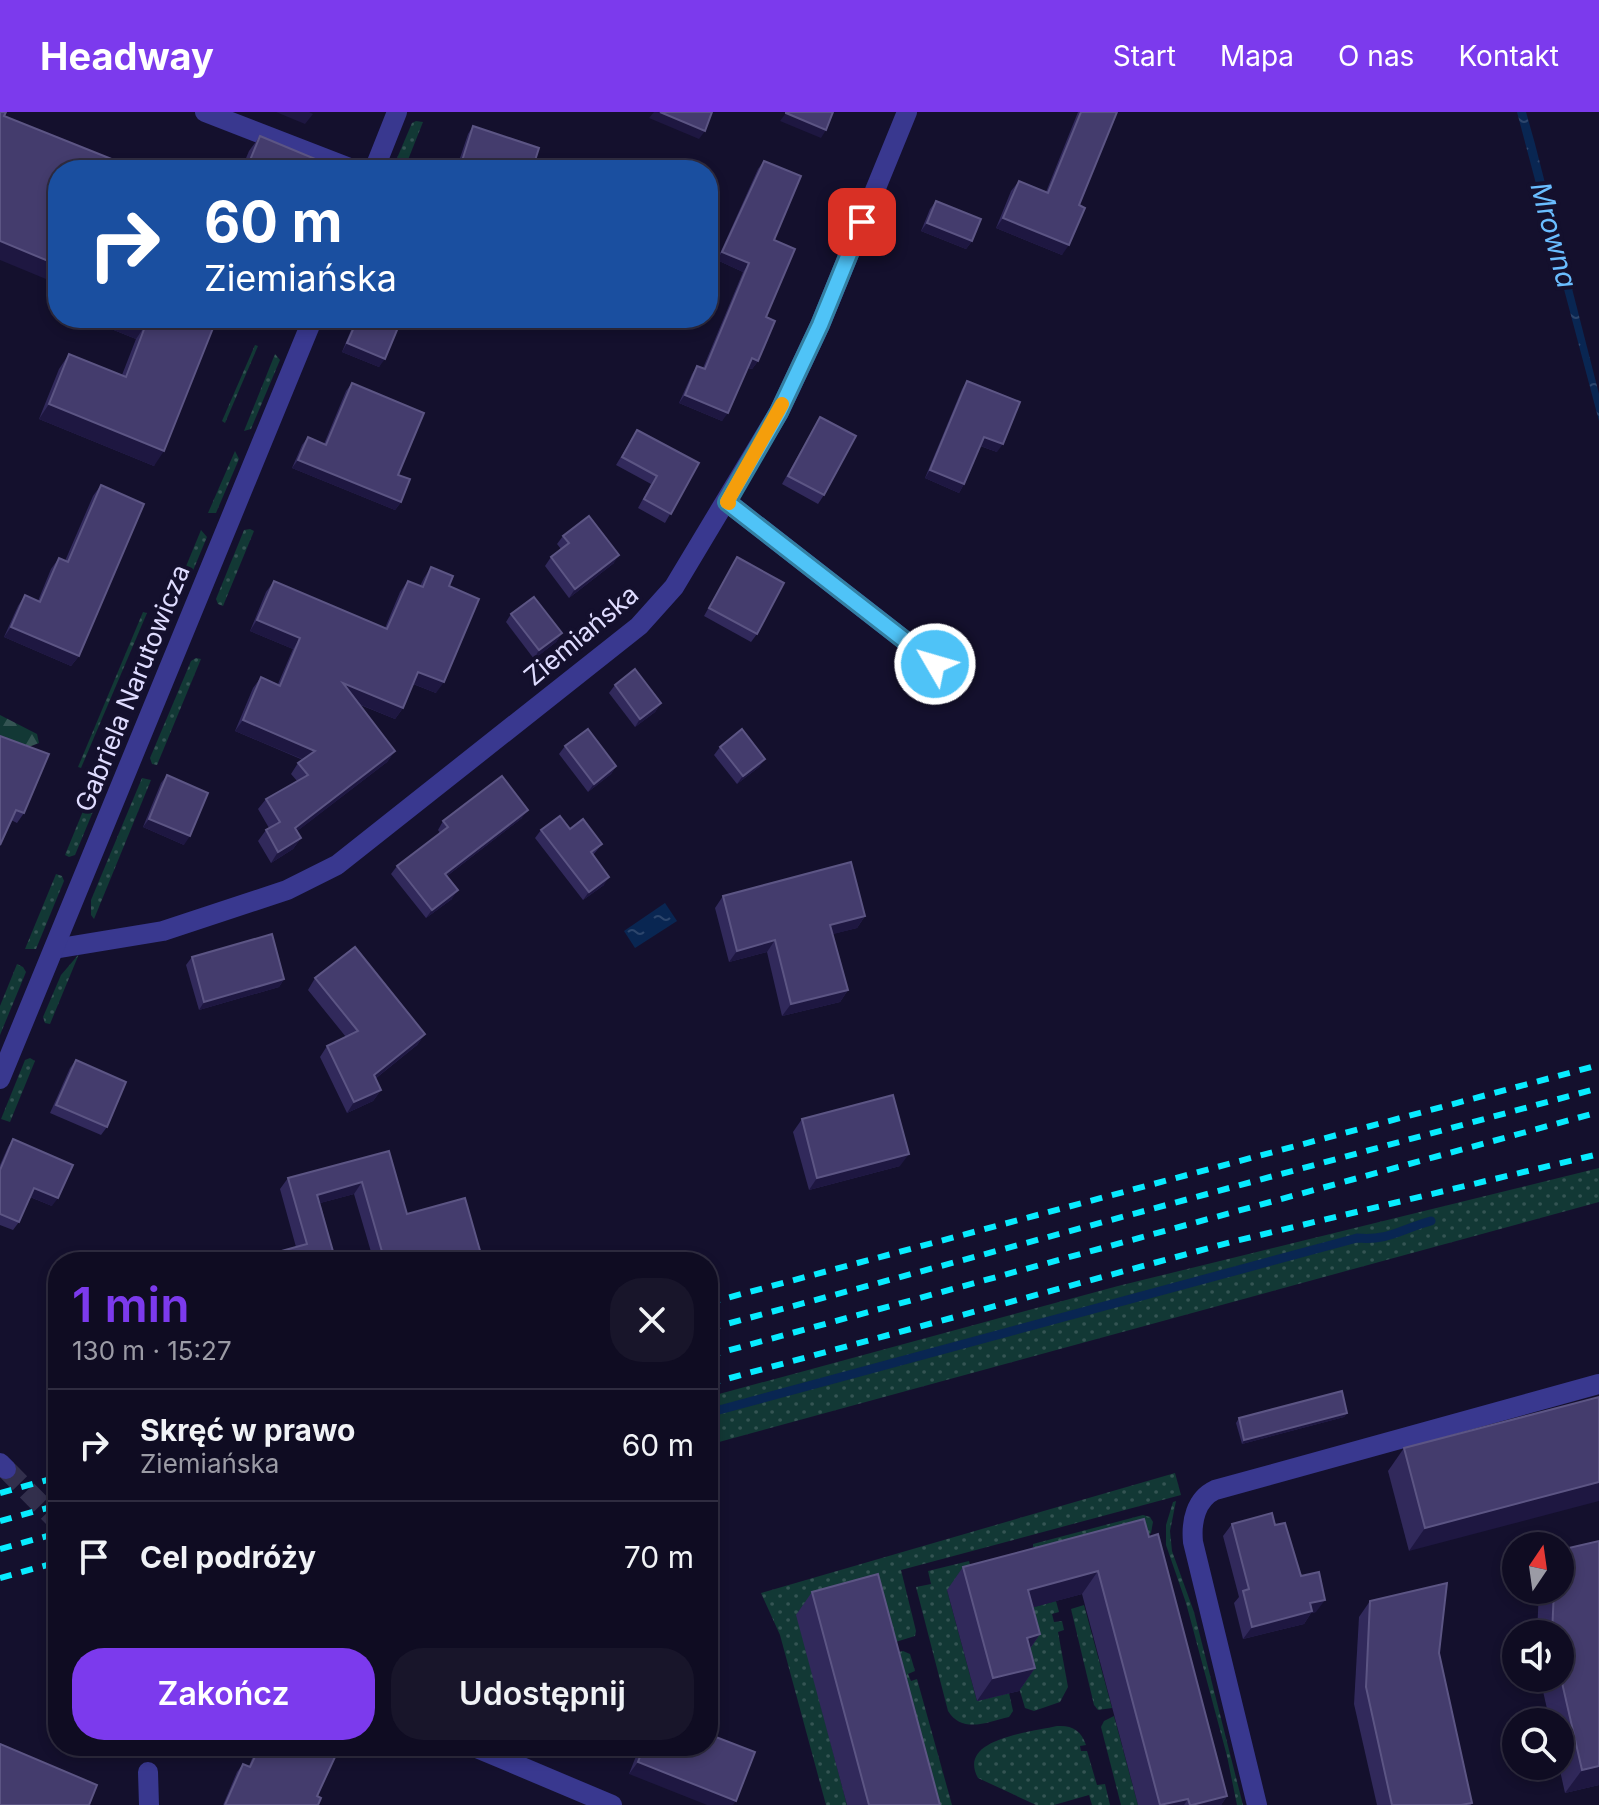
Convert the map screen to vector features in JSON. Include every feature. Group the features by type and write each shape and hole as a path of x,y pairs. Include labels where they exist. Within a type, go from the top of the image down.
{"street":[{"path":"205,112 329,160"},
{"path":"378,160 397,112"},
{"name":"Ziemiańska","path":"54,949 163,931 287,890 337,865 639,626 674,587 779,412 820,325 907,112"},
{"name":"Gabriela Narutowicza","path":"0,1079 309,328"},
{"path":"727,502 935,664"},
{"path":"1257,1805 1193,1542 1201,1500 1215,1490 1599,1384"},
{"path":"496,1756 612,1805"},
{"path":"148,1772 149,1805"}],"green space":[{"path":"423,122 408,160 396,160 412,123"},
{"path":"255,345 258,346 225,423 222,421"},
{"path":"275,354 280,360 251,429 244,431"},
{"path":"235,451 239,459 216,513 208,513"},
{"path":"201,530 207,537 182,597 173,598"},
{"path":"244,530 254,531 223,606 216,599"},
{"path":"143,612 147,613 81,768 78,767"},
{"path":"201,659 157,765 152,764 150,758 191,661"},
{"path":"0,715 37,734 39,743 26,748 0,735"},
{"path":"142,778 151,780 94,919 91,900"},
{"path":"90,794 97,802 75,855 69,857 65,855"},
{"path":"56,874 62,876 64,881 36,949 25,949"},
{"path":"79,954 50,1024 45,1023 43,1017 61,975"},
{"path":"17,964 26,972 0,1035 0,1006"},
{"path":"30,1058 35,1061 10,1122 1,1119 25,1060"},
{"path":"1599,1168 1599,1202 718,1442 718,1394 1118,1286"},
{"path":"1175,1473 1181,1495 901,1570 915,1636 876,1648 797,1614 847,1805 826,1805 780,1635 761,1593"},
{"path":"1176,1501 1170,1531 1172,1551 1194,1612 1243,1805 1237,1805 1186,1603 1166,1545 1166,1525"},
{"path":"1143,1515 1153,1522 1148,1536 1065,1547 1033,1547 1033,1544"},
{"path":"969,1561 975,1582 947,1590 977,1701 1009,1693 1013,1711 1009,1717 976,1724 960,1722 948,1711 916,1587 931,1584 928,1571"},
{"path":"1056,1601 1059,1612 1052,1614 1054,1622 1062,1621 1064,1630 1058,1632 1068,1687 1060,1702 1034,1711 1025,1708 1011,1661 1012,1613"},
{"path":"1084,1605 1112,1708 1098,1710 1094,1705 1071,1609"},
{"path":"903,1651 910,1654 915,1671 908,1674 911,1681 917,1679 952,1805 918,1805 878,1657"},
{"path":"1114,1716 1138,1805 1121,1805 1101,1727 1104,1721"},
{"path":"1067,1726 1079,1732 1086,1745 1080,1746 1081,1751 1087,1751 1097,1785 1105,1784 1110,1805 1092,1805 1089,1795 1054,1805 1036,1805 978,1778 974,1765 978,1754 987,1746 1000,1739"}],"water":[{"name":"Mrowna","path":"1517,112 1526,112 1535,144 1599,394 1599,421"},
{"path":"665,903 677,921 635,948 624,931"}],"building":[{"path":"0,112 114,160 48,160 48,261 0,241"},
{"path":"660,112 712,112 705,131"},
{"path":"786,112 833,112 826,130"},
{"path":"1081,112 1117,112 1079,205 1085,208 1069,245 1003,218 1019,181 1048,193"},
{"path":"473,126 539,148 535,160 462,160"},
{"path":"260,136 318,160 250,160"},
{"path":"764,161 801,176 774,240 795,249 766,317 775,321 758,361 752,358 728,413 685,395 697,366 705,369 749,263 722,252"},
{"path":"936,201 981,219 972,241 927,223"},
{"path":"144,328 213,328 164,451 49,404 69,354 126,377"},
{"path":"354,328 398,328 385,359 347,343"},
{"path":"967,381 1020,402 1003,444 984,437 964,484 930,470"},
{"path":"352,383 424,413 398,475 410,479 401,502 298,460 308,437 326,445"},
{"path":"820,417 856,436 824,495 788,476"},
{"path":"637,430 699,463 671,514 644,499 657,476 622,457"},
{"path":"101,485 144,504 79,656 11,627 25,595 40,602 59,558 68,562"},
{"path":"589,516 619,555 575,589 551,557 569,543 563,536"},
{"path":"737,557 784,583 757,634 709,608"},
{"path":"431,567 453,576 449,586 479,599 444,682 418,672 403,708 343,683 395,751 295,828 301,838 278,852 266,830 280,822 266,799 308,775 298,763 315,751 243,720 261,677 280,686 300,638 257,620 274,581 387,629 408,581 423,587"},
{"path":"534,597 562,633 539,650 511,614"},
{"path":"635,669 661,703 640,719 615,685"},
{"path":"588,729 616,766 594,784 565,746"},
{"path":"742,729 765,759 743,776 720,747"},
{"path":"0,736 49,754 24,813 16,810 0,845"},
{"path":"167,775 208,793 190,836 149,819"},
{"path":"502,776 528,810 445,874 458,890 432,910 397,866 448,827 443,821"},
{"path":"560,816 570,829 583,819 602,844 591,852 609,877 589,892 541,830"},
{"path":"851,862 865,916 830,925 848,990 791,1004 775,940 737,951 723,896"},
{"path":"272,934 284,979 204,1002 192,957"},
{"path":"355,947 425,1034 374,1075 381,1090 354,1102 327,1046 358,1031 315,978"},
{"path":"76,1060 126,1082 107,1127 56,1105"},
{"path":"893,1095 909,1154 817,1178 802,1119"},
{"path":"13,1139 73,1165 58,1198 34,1188 19,1222 0,1214 0,1170"},
{"path":"389,1151 407,1214 465,1198 480,1252 382,1252 362,1182 317,1195 333,1252 278,1252 307,1244 288,1178"},
{"path":"1342,1391 1347,1413 1244,1440 1239,1418"},
{"path":"1599,1397 1599,1482 1425,1528 1404,1448"},
{"path":"1272,1513 1275,1525 1285,1523 1301,1576 1319,1572 1325,1600 1310,1603 1312,1611 1252,1627 1243,1591 1249,1589 1232,1524"},
{"path":"1144,1519 1149,1537 1158,1534 1227,1796 1192,1805 1188,1799 1160,1805 1098,1571 1028,1590 1040,1634 1027,1638 1035,1668 993,1678 963,1567"},
{"path":"1599,1541 1599,1766 1582,1770 1574,1735 1574,1708 1568,1708 1564,1692 1574,1692 1574,1620 1553,1620 1553,1604 1574,1604 1574,1547"},
{"path":"878,1574 940,1805 869,1805 812,1592"},
{"path":"1447,1583 1439,1653 1472,1803 1392,1805 1366,1687 1370,1601"},
{"path":"718,1738 755,1752 736,1801 638,1762 640,1756 718,1756"},
{"path":"0,1744 97,1785 89,1805 0,1805"},
{"path":"255,1756 335,1757 317,1796 321,1798 318,1805 225,1805 243,1764 250,1767"}],"waterway":[{"path":"718,1410 1357,1238 1387,1236 1431,1221"}],"tunnel":[{"path":"6,1469 48,1512"}],"railway":[{"path":"718,1300 1599,1065"},
{"path":"718,1326 1599,1088"},
{"path":"718,1353 1599,1112"},
{"path":"718,1381 1235,1241 1599,1154"},
{"path":"0,1493 48,1480"},
{"path":"0,1521 48,1508"},
{"path":"0,1549 48,1536"},
{"path":"0,1578 48,1565"}],"slow traffic":[{"path":"729,503 782,404"}],"route":[{"path":"862,222 820,325 779,412 727,502 935,664"}]}
